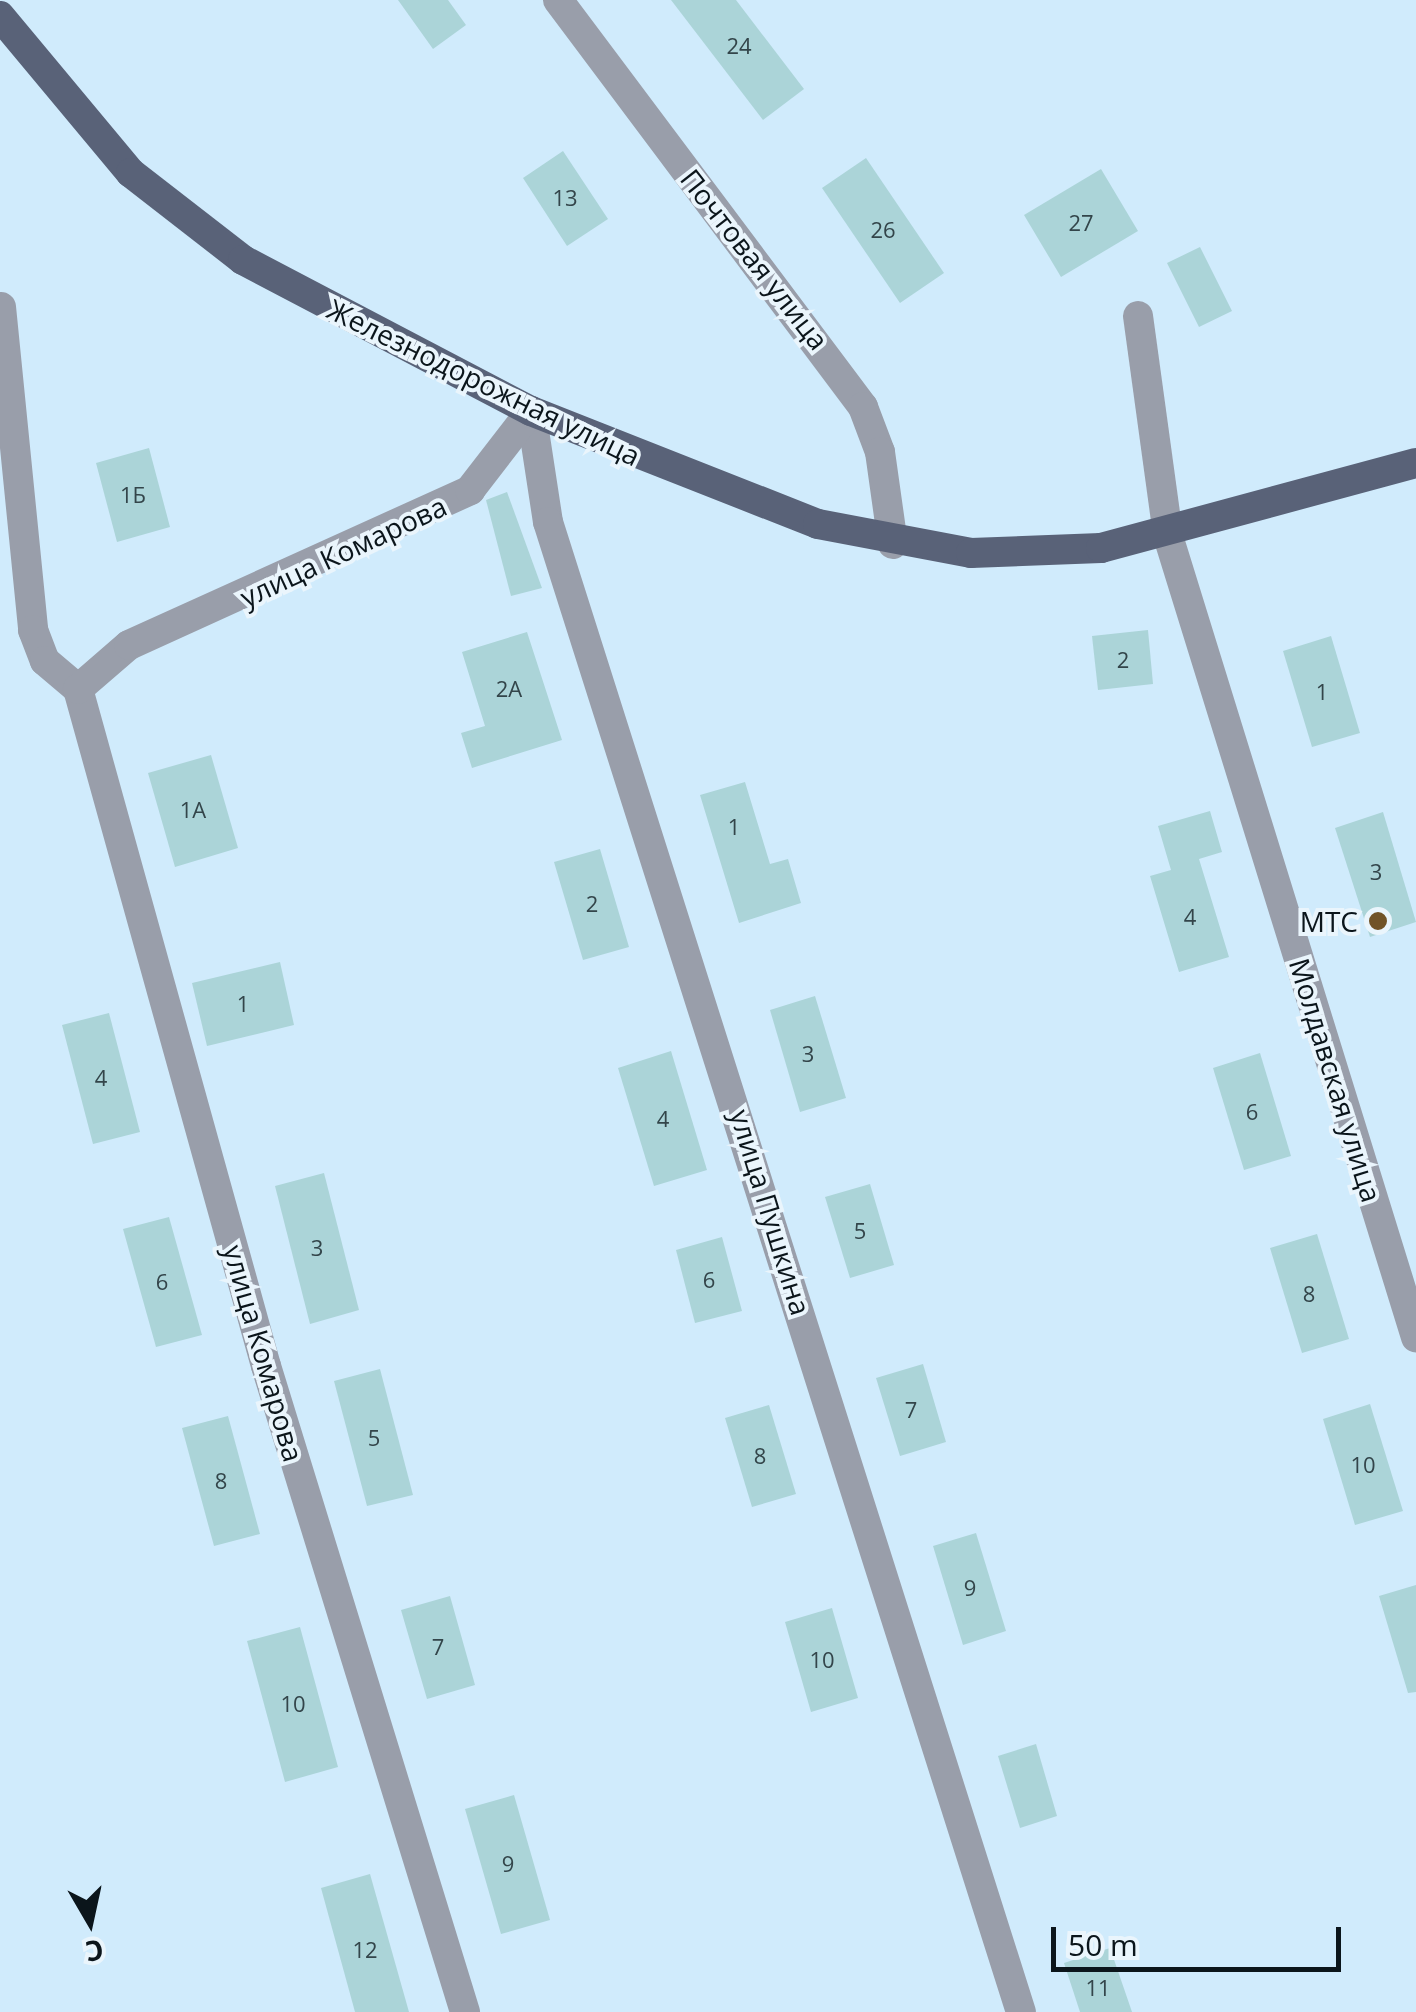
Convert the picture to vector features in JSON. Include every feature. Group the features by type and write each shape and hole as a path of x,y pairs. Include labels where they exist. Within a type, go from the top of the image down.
{"main road":[{"name":"Железнодорожная улица","path":"0,16 90,128 181,216 303,295 531,410 698,481 893,544 1043,552 1168,536 1416,463"}],"street":[{"name":"Почтовая улица","path":"558,0 863,406 880,452 893,544"},
{"name":"улица Комарова","path":"1,306 33,630 45,660 78,690 266,1366 465,2012"},
{"name":"Молдавская улица","path":"1138,316 1168,536 1416,1338"},
{"name":"улица Комарова","path":"78,690 129,644 470,490 531,410"},
{"name":"улица Пушкина","path":"531,410 558,555 1021,2012"}],"building":[{"path":"398,0 448,0 466,25 433,49"},
{"path":"671,0 736,0 804,89 763,120"},
{"path":"563,151 608,219 567,246 523,178"},
{"path":"866,158 944,273 900,303 822,188"},
{"path":"1101,169 1138,231 1061,277 1024,215"},
{"path":"1200,247 1232,311 1199,327 1167,263"},
{"path":"149,448 170,527 117,542 96,463"},
{"path":"507,492 542,588 511,596 486,500"},
{"path":"1148,630 1153,684 1098,690 1092,636"},
{"path":"527,632 562,740 472,768 461,733 485,726 462,652"},
{"path":"1331,636 1360,733 1312,747 1283,651"},
{"path":"211,755 238,848 175,867 148,773"},
{"path":"745,782 770,864 788,859 801,903 739,923 700,795"},
{"path":"1210,811 1222,852 1199,859 1229,957 1179,972 1150,876 1171,870 1158,826"},
{"path":"1383,812 1416,922 1370,937 1335,828"},
{"path":"600,849 629,947 583,960 554,862"},
{"path":"280,962 294,1025 207,1046 192,983"},
{"path":"815,996 846,1098 800,1112 770,1010"},
{"path":"109,1013 140,1132 93,1144 62,1025"},
{"path":"671,1051 707,1170 654,1186 618,1068"},
{"path":"1260,1053 1291,1156 1244,1170 1213,1068"},
{"path":"324,1173 359,1310 310,1324 275,1186"},
{"path":"870,1184 894,1265 850,1278 825,1197"},
{"path":"169,1217 202,1335 156,1347 123,1229"},
{"path":"1317,1234 1349,1339 1302,1353 1270,1248"},
{"path":"722,1237 742,1311 695,1323 676,1250"},
{"path":"923,1364 946,1442 900,1456 876,1378"},
{"path":"380,1369 413,1495 367,1506 334,1381"},
{"path":"1370,1404 1403,1511 1355,1525 1323,1419"},
{"path":"769,1405 796,1494 752,1507 725,1418"},
{"path":"228,1416 260,1534 214,1546 182,1428"},
{"path":"976,1533 1006,1631 963,1645 933,1546"},
{"path":"1416,1585 1416,1692 1408,1693 1379,1596"},
{"path":"450,1596 475,1685 427,1699 401,1610"},
{"path":"832,1608 858,1698 811,1712 785,1622"},
{"path":"300,1627 338,1767 285,1782 247,1641"},
{"path":"1036,1744 1057,1816 1020,1828 998,1756"},
{"path":"514,1795 550,1920 501,1934 465,1809"},
{"path":"370,1874 409,2012 355,2012 321,1888"},
{"path":"1110,1948 1132,2012 1080,2012 1064,1963"}],"place":[{"name":"МТС","path":"1378,921"}]}
